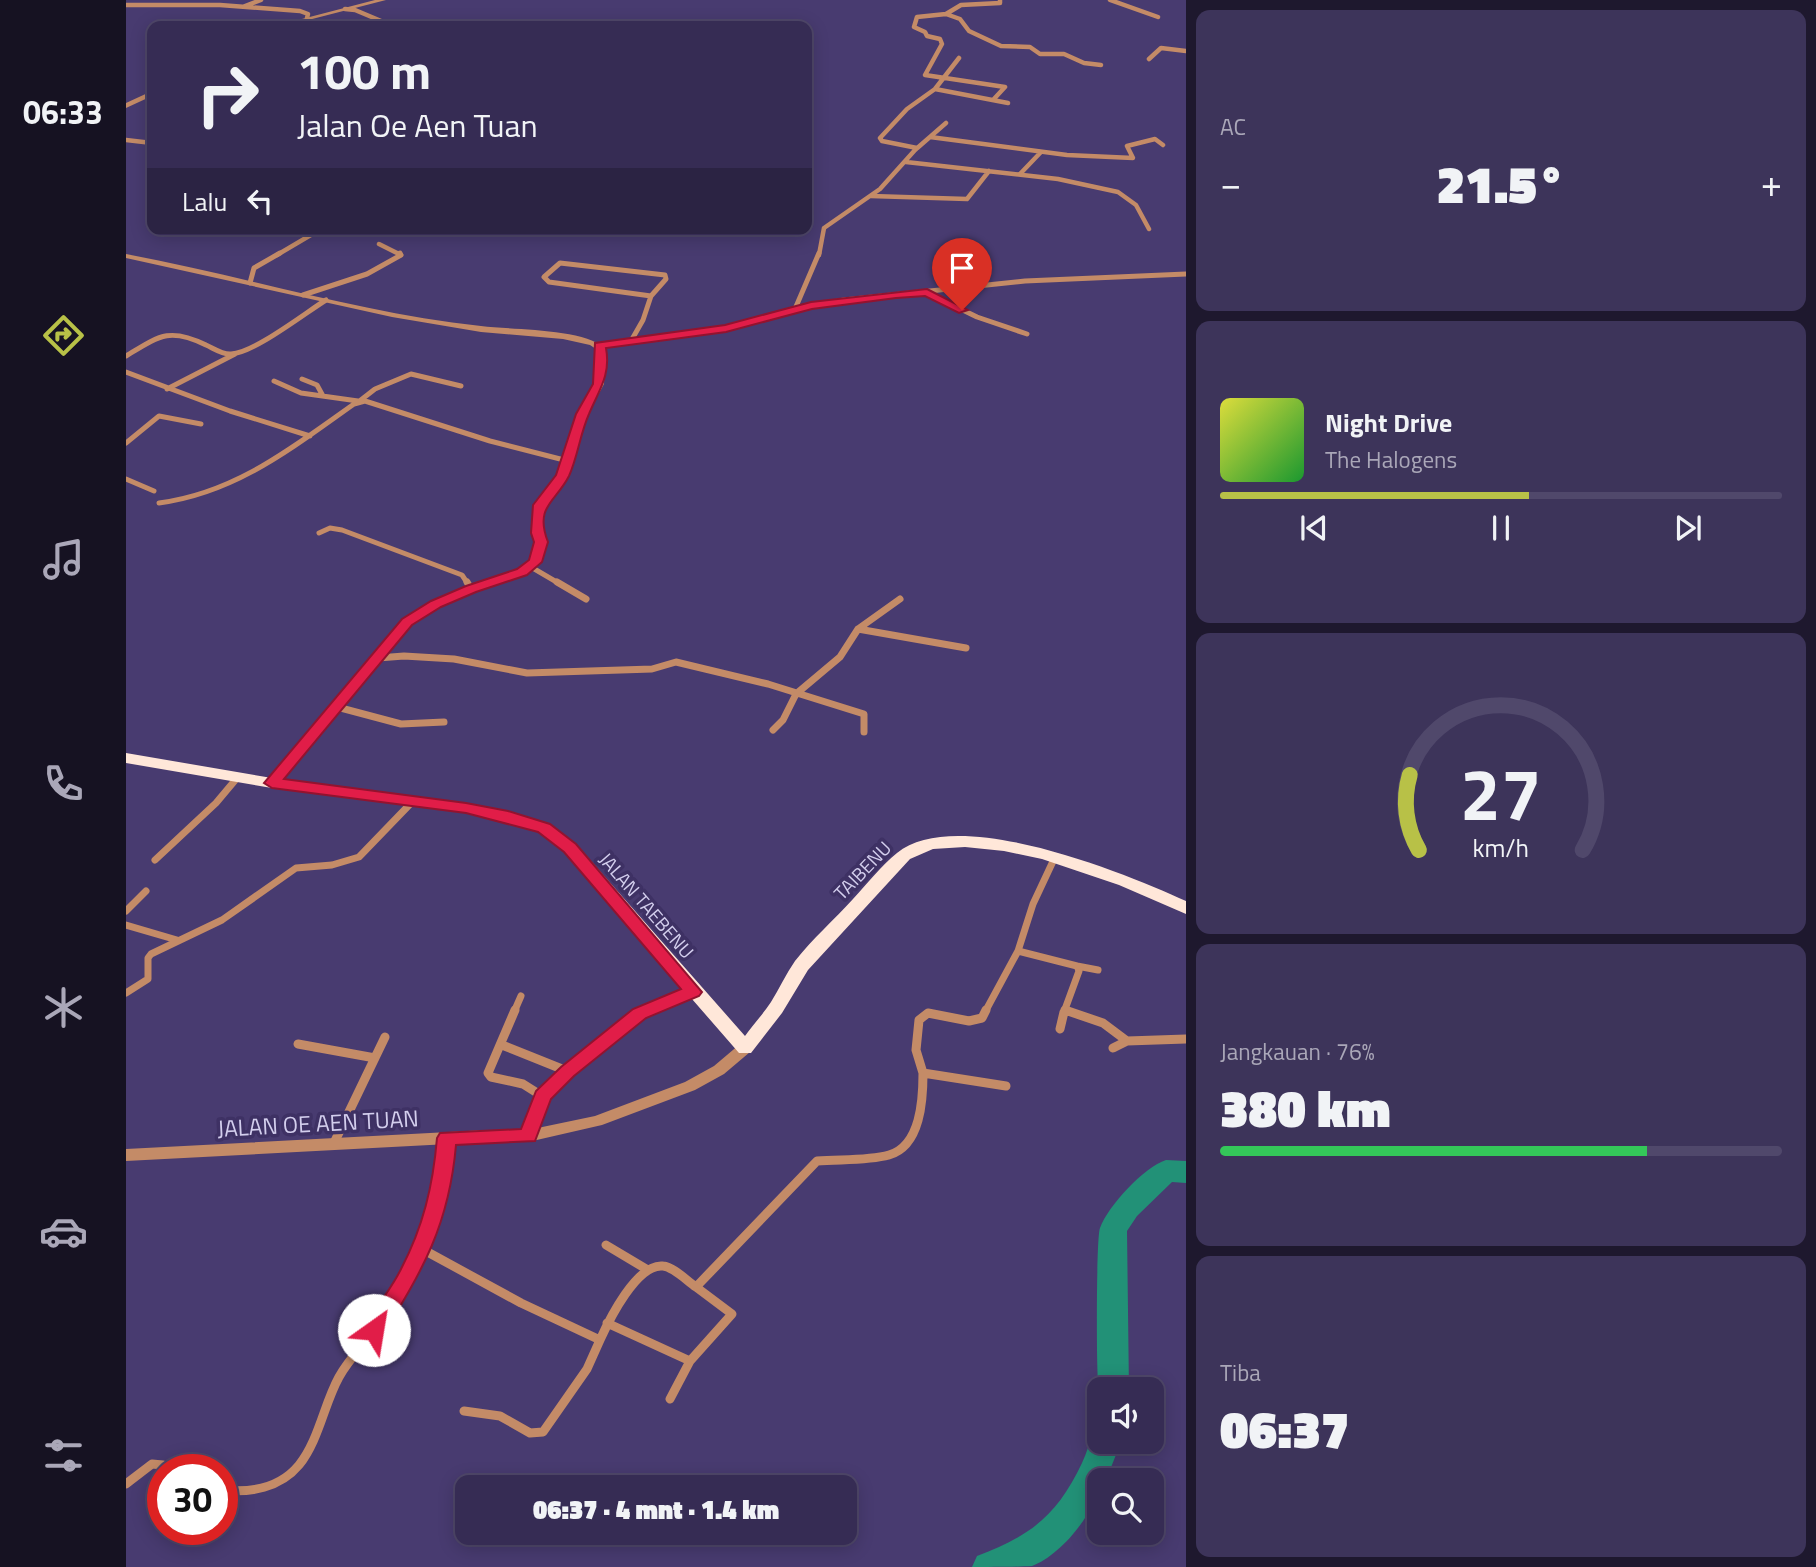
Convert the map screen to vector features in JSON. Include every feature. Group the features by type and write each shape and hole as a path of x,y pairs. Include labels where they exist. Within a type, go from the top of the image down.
{"main road":[{"name":"JALAN TAEBENU","path":"126,758 237,778 415,800 502,815 534,824 555,835 570,848 693,992 745,1048"},
{"name":"TAIBENU","path":"745,1048 775,1009 801,966 892,867 913,848 944,841 1009,847 1055,856 1136,883 1186,908"}],"street":[{"path":"143,4 148,0"},
{"path":"242,7 261,0"},
{"path":"296,21 383,0"},
{"path":"946,14 961,5 994,5 1000,3 1000,0"},
{"path":"1110,0 1158,17"},
{"path":"126,5 300,11 308,15 307,18"},
{"path":"345,9 355,10 381,21"},
{"path":"993,100 1005,87 925,75 942,49 942,44 940,39 927,36 926,32 914,26 915,20 920,16 946,14 960,19 969,31 1001,46 1030,47 1040,54 1064,54 1084,63 1101,65"},
{"path":"1149,59 1161,48 1186,51"},
{"path":"917,148 882,141 880,138 907,109 947,77 960,58"},
{"path":"935,89 1008,103"},
{"path":"126,106 147,96"},
{"path":"795,309 819,254 824,228 871,196 917,148 946,123"},
{"path":"929,137 1041,152 1133,158 1127,146 1155,139 1163,145"},
{"path":"126,140 147,142"},
{"path":"1020,174 1041,152"},
{"path":"906,162 1020,174 1118,192 1136,205 1149,229"},
{"path":"871,196 967,200 989,171"},
{"path":"250,283 254,268 311,235"},
{"path":"303,295 367,274 401,256 400,252 379,244"},
{"path":"126,256 326,300 476,328 570,339 599,346 738,326 795,309 844,300 1025,281 1186,274"},
{"path":"631,341 643,320 651,296 666,276 558,263 544,280 651,296"},
{"path":"927,293 977,317 1027,334"},
{"path":"167,388 288,325 326,300"},
{"path":"126,356 167,333 177,331 220,351 235,354"},
{"path":"272,783 407,622 436,604 531,567 537,558 541,542 537,533 539,505 562,476 583,414 599,384 602,361 599,346"},
{"path":"126,372 310,436"},
{"path":"159,503 183,500 248,475 310,436 377,386 411,374 461,386"},
{"path":"302,379 317,386 323,396"},
{"path":"274,381 285,389 371,402 490,441 568,461"},
{"path":"126,443 159,416 201,424"},
{"path":"126,479 154,491"},
{"path":"319,533 330,528 342,530 462,575 467,578 471,589"},
{"path":"531,567 586,599"},
{"path":"773,730 783,720 796,694 837,660 858,629 900,599"},
{"path":"858,629 966,648"},
{"path":"378,658 404,656 454,659 527,673 652,669 676,662 768,684 864,714 864,732"},
{"path":"337,707 401,724 444,722"},
{"path":"155,860 216,803 237,778"},
{"path":"126,993 148,979 148,958 151,954 222,920 296,868 332,865 359,857 415,800"},
{"path":"696,1287 817,1161 891,1155 899,1150 918,1126 923,1110 923,1073 915,1050 919,1020 922,1015 942,1014 969,1021 982,1018 1018,951 1033,904 1055,856"},
{"path":"126,912 146,891"},
{"path":"126,925 177,940"},
{"path":"1018,951 1098,970"},
{"path":"1060,1029 1080,967"},
{"path":"528,1136 542,1096 567,1072 639,1014 693,992"},
{"path":"522,996 489,1076 523,1084 542,1096"},
{"path":"1064,1012 1102,1023 1127,1041"},
{"path":"334,1143 386,1037"},
{"path":"1113,1048 1127,1041 1186,1039"},
{"path":"298,1044 376,1058"},
{"path":"502,1045 567,1072"},
{"name":"JALAN OE AEN TUAN","path":"126,1155 334,1143 528,1136 597,1121 690,1086 719,1070 745,1048"},
{"path":"923,1073 1006,1086"},
{"path":"238,1490 262,1491 300,1464 340,1375 374,1330 409,1276 422,1249 432,1226 443,1183 446,1138"},
{"path":"606,1245 648,1270"},
{"path":"422,1249 521,1303 600,1340"},
{"path":"464,1411 489,1413 530,1433 543,1432 587,1369 607,1323 624,1295 648,1270 661,1265 732,1314 690,1361 670,1399"},
{"path":"607,1323 690,1361"},
{"path":"126,1484 147,1468"}],"waterway":[{"path":"1113,1377 1113,1230 1127,1208 1166,1171 1186,1172"},
{"path":"989,1567 1012,1559 1045,1540 1078,1500 1102,1454"}],"route":[{"path":"374,1330 409,1276 432,1226 443,1183 446,1138 528,1136 542,1096 567,1072 639,1014 693,992 570,848 544,828 502,815 466,808 272,783 407,622 436,604 522,572 535,562 541,542 537,533 539,505 562,476 583,414 599,384 602,361 599,346 726,328 811,305 844,300 927,293 962,310"}]}
